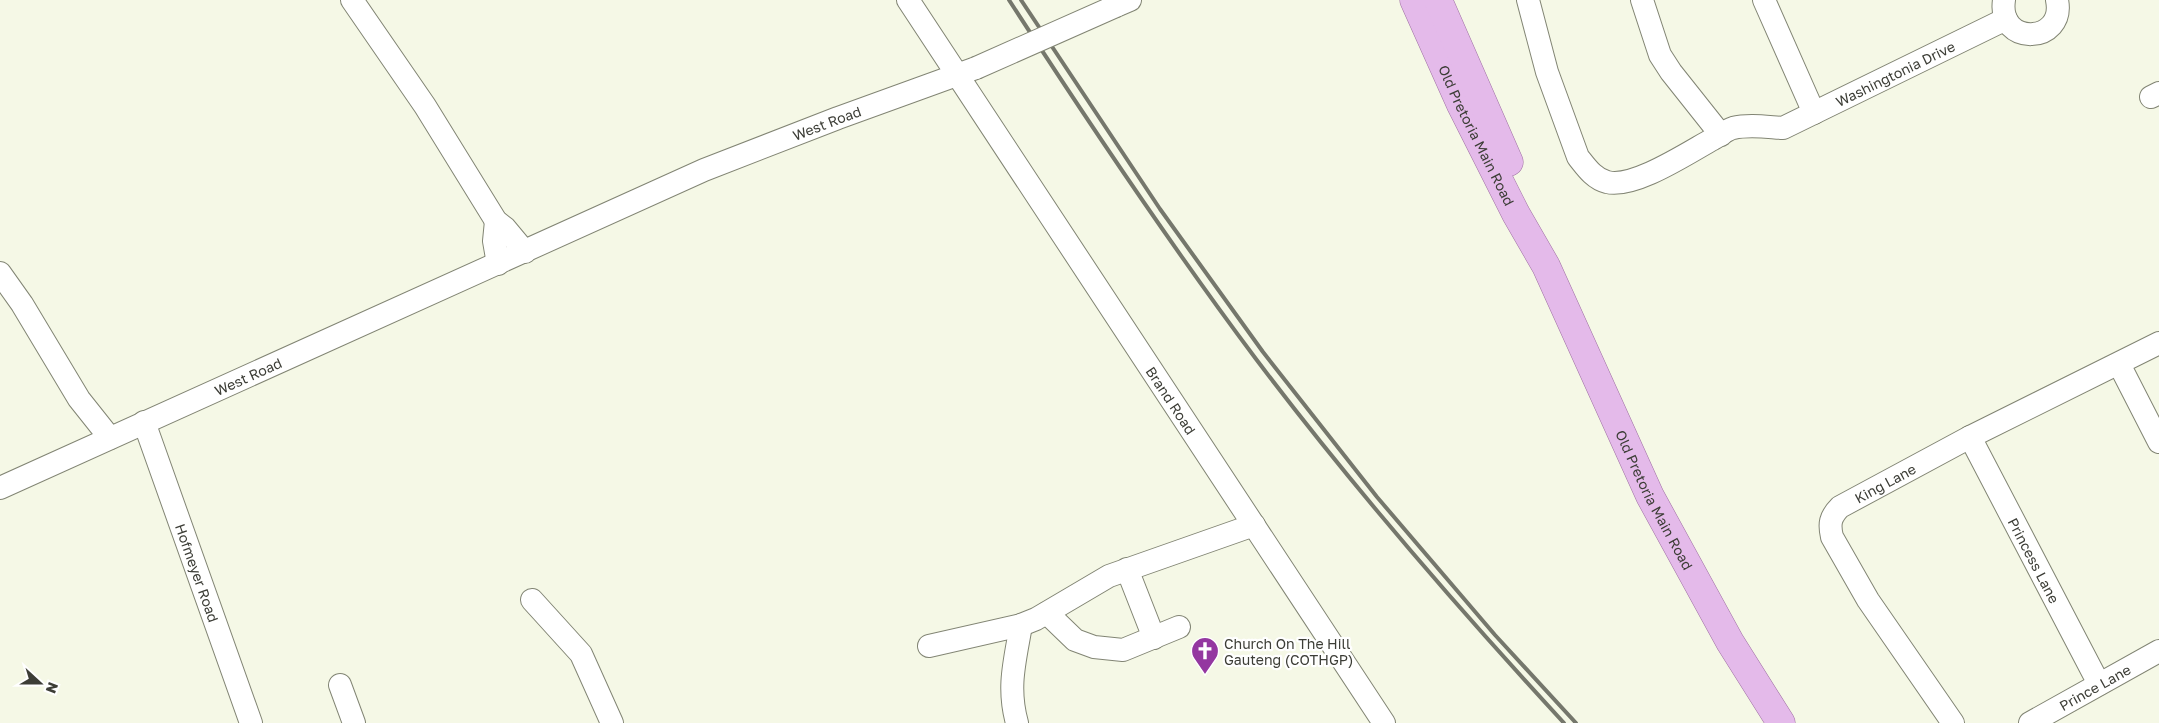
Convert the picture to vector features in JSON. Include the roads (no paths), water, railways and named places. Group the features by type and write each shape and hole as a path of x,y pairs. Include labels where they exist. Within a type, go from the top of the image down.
{"main road":[{"name":"Old Pretoria Main Road","path":"1414,0 1460,105 1516,214 1546,266 1650,496 1730,642 1781,723"},
{"name":"Old Pretoria Main Road","path":"1438,0 1532,217 1546,266"}],"street":[{"path":"352,0 425,106 496,221 505,228 525,252"},
{"name":"Brand Road","path":"908,0 967,72 1254,525 1384,723"},
{"path":"1528,0 1547,72 1578,157 1587,169 1601,180 1615,183 1641,177 1721,135 1660,56 1642,0"},
{"path":"1764,0 1814,113"},
{"path":"2005,10 2012,28 2020,33 2030,35 2040,33 2055,20 2056,0"},
{"name":"West Road","path":"0,488 704,170 838,118 967,72 1123,3"},
{"name":"Washingtonia Drive","path":"1721,135 1732,128 1749,126 1783,128 2005,10"},
{"path":"496,221 494,241 498,264"},
{"path":"0,273 22,304 79,399 110,438"},
{"name":"King Lane","path":"1953,723 1868,600 1832,537 1829,526 1832,515 1840,507 1970,437 2159,343"},
{"path":"2119,364 2159,442"},
{"name":"Hofmeyer Road","path":"144,422 251,723"},
{"name":"Princess Lane","path":"1970,437 2099,684"},
{"path":"929,646 1036,620 1090,586 1127,569 1254,525"},
{"path":"1127,569 1154,638"},
{"path":"532,600 581,654 612,723"},
{"path":"1047,612 1075,640 1094,647 1123,650 1179,627"},
{"path":"1017,723 1012,705 1011,688 1020,625"},
{"name":"Prince Lane","path":"2030,723 2159,651"},
{"path":"340,685 354,723"}],"railway":[{"path":"1009,0 1130,182 1192,271 1292,406 1405,545 1564,723"},
{"path":"1021,0 1160,209 1263,352 1377,497 1495,635 1576,723"}],"place":[{"name":"Church On The Hill Gauteng (COTHGP)","path":"1205,675"}]}
